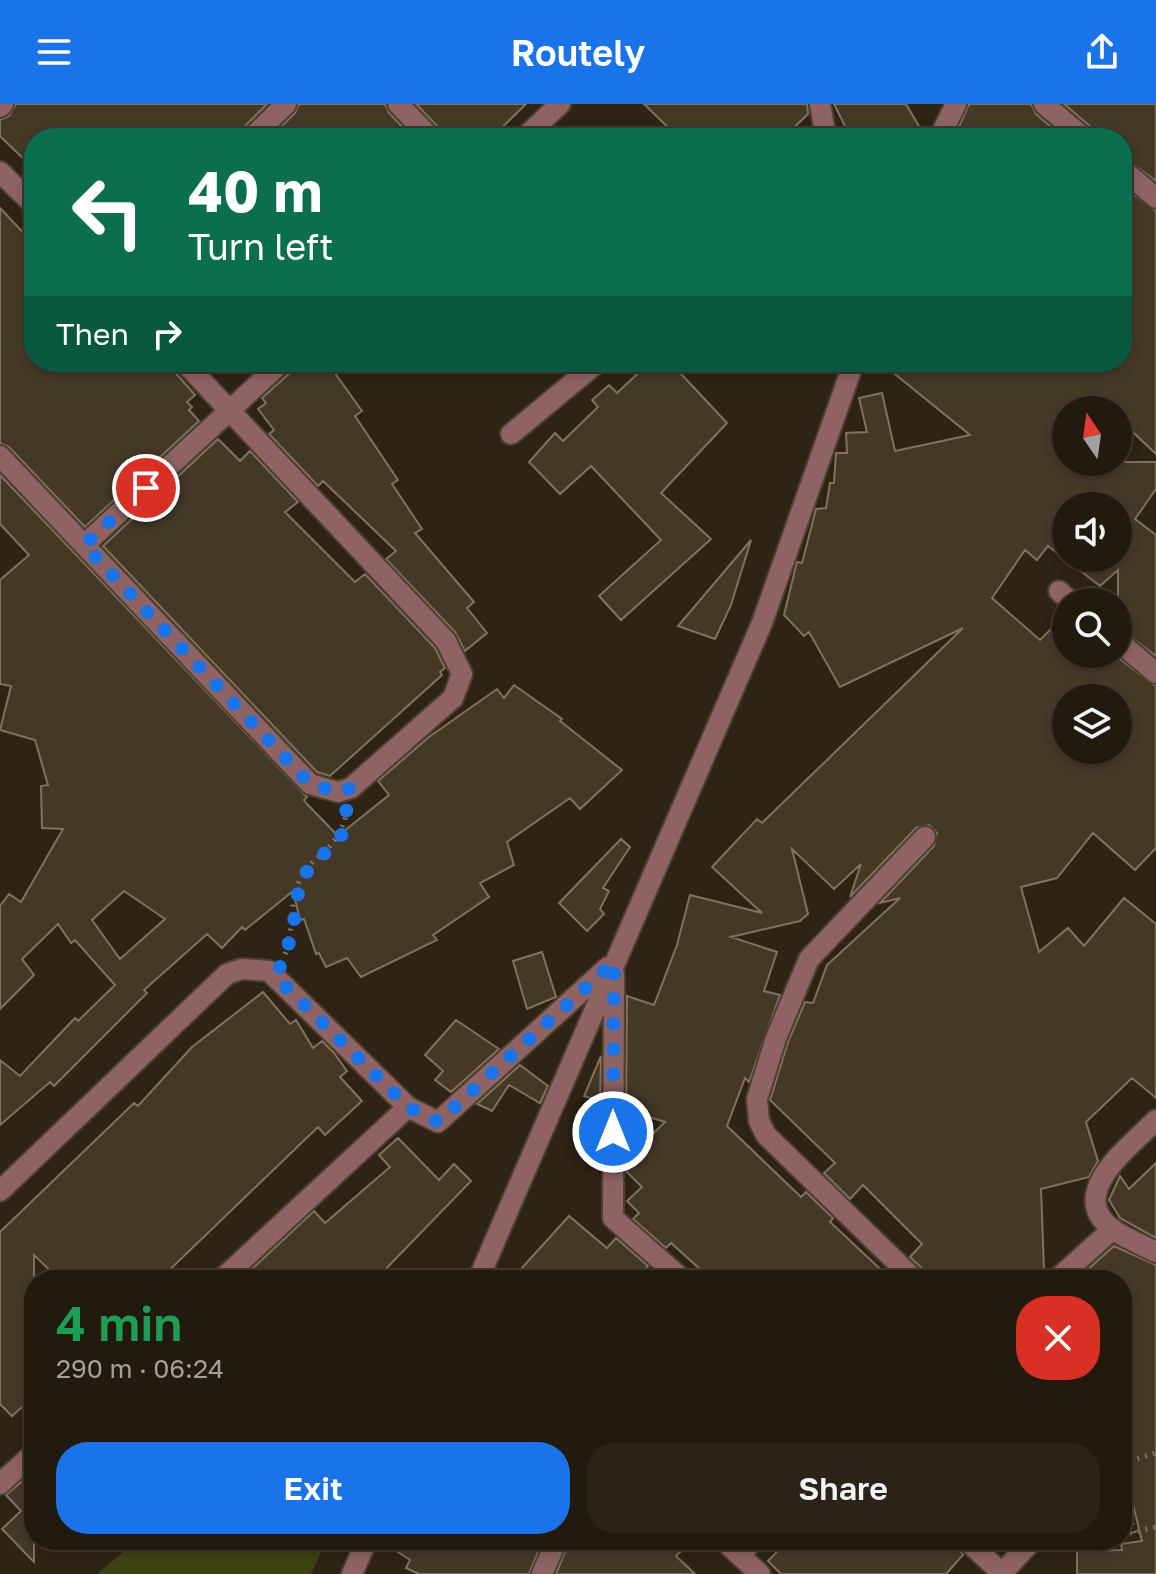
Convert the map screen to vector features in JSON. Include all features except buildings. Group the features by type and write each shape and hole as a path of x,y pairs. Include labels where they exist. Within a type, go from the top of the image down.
{"street":[{"path":"261,128 286,104"},
{"path":"398,104 421,128"},
{"path":"535,128 560,104"},
{"path":"820,104 824,128"},
{"path":"944,128 956,104"},
{"path":"1044,104 1072,128"},
{"path":"0,172 24,195"},
{"path":"1132,178 1156,198"},
{"path":"0,456 310,784 338,792 351,788 453,698 462,674 446,641 193,372"},
{"path":"84,545 271,372"},
{"path":"511,434 586,372"},
{"path":"482,1270 762,623 850,372"},
{"path":"1132,653 1156,673"},
{"path":"905,1270 766,1135 759,1121 757,1099 776,1038 809,959 925,837"},
{"path":"0,1191 227,974 255,968 269,971 408,1107 438,1122 614,962"},
{"path":"614,962 613,1218 672,1270"},
{"path":"232,1270 408,1107"},
{"path":"1156,1120 1100,1177 1095,1201 1100,1217 1113,1229 1156,1252"},
{"path":"1067,1270 1113,1229"},
{"path":"0,1484 24,1462"},
{"path":"352,1574 363,1550"},
{"path":"542,1574 553,1550"},
{"path":"748,1550 760,1574"},
{"path":"977,1550 1003,1573 1030,1550"}],"path":[{"path":"276,977 292,935 300,879 341,836 351,788"},
{"path":"1132,1460 1156,1453"},
{"path":"1132,1524 1135,1533"},
{"path":"1132,1533 1156,1527"}],"green space":[{"path":"125,1550 322,1550 311,1574 97,1574"}],"route":[{"path":"146,488 84,545 310,784 326,791 338,792 351,788 341,836 300,879 292,935 276,977 408,1107 438,1122 614,962 613,1132"}]}
